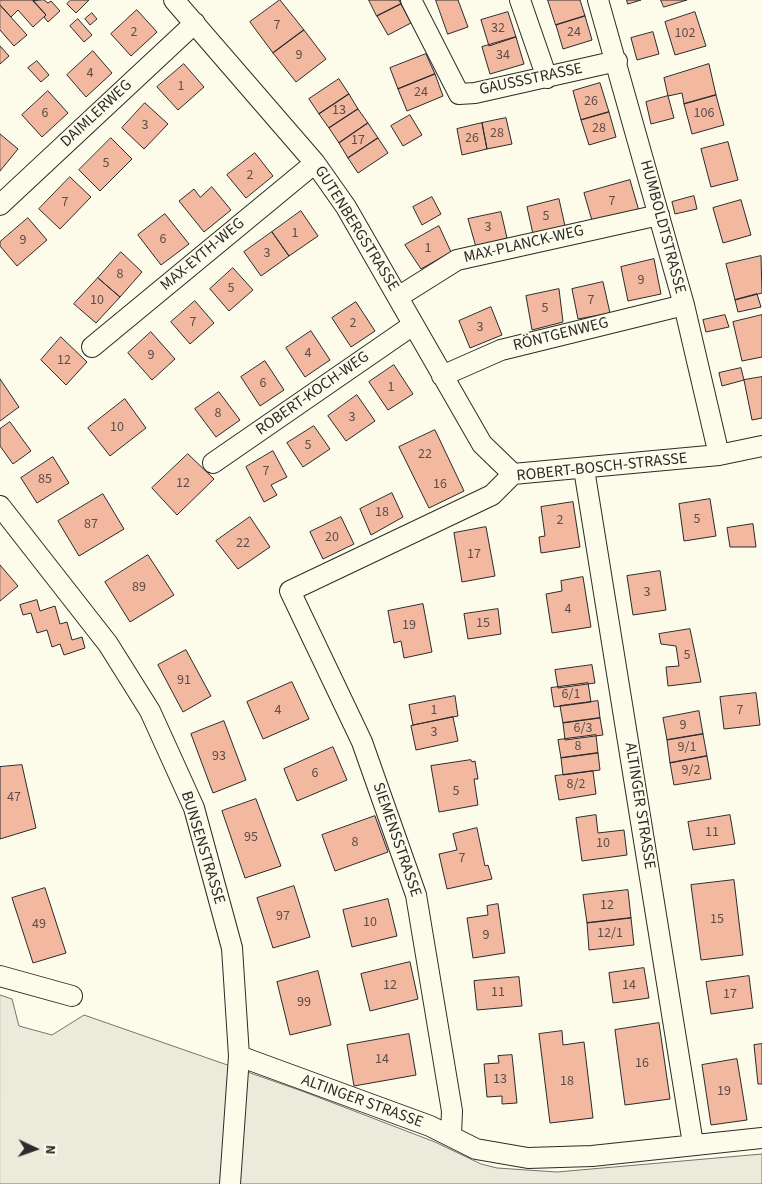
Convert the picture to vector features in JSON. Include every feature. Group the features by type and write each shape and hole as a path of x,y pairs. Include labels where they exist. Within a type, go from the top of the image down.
{"street":[{"name":"GUTENBERGSTRASSE","path":"174,0 315,163 346,208 482,444 513,474"},
{"name":"GAUSSSTRASSE","path":"411,0 459,94 475,93 547,78 617,61"},
{"path":"520,0 547,78"},
{"name":"HUMBOLDTSTRASSE","path":"598,0 617,61 684,305 719,455"},
{"name":"DAIMLERWEG","path":"0,205 195,23"},
{"name":"MAX-EYTH-WEG","path":"92,347 315,163"},
{"name":"MAX-PLANCK-WEG","path":"398,298 457,260 659,215"},
{"name":"RÖNTGENWEG","path":"442,376 501,350 684,305"},
{"name":"ROBERT-KOCH-WEG","path":"213,463 413,326"},
{"name":"ROBERT-BOSCH-STRASSE","path":"290,591 492,495 513,474 584,469 719,455 762,446"},
{"name":"ALTINGER STRASSE","path":"584,469 694,1144"},
{"name":"BUNSENSTRASSE","path":"0,506 108,644 150,711 194,808 232,948 239,1056 230,1184"},
{"name":"SIEMENSSTRASSE","path":"290,591 362,742 416,895 452,1111 451,1135"},
{"path":"0,976 72,996"},
{"name":"ALTINGER STRASSE","path":"239,1056 451,1135 476,1149 528,1158 592,1156 762,1138"}],"shaded area":[{"path":"0,995 12,999 19,1026 52,1035 84,1015 302,1091 435,1142 481,1164 497,1168 557,1172 762,1154 762,1184 0,1184"}],"building":[{"path":"0,0 33,0 46,15 33,27 18,10 11,17 0,5"},
{"path":"44,0 48,3 51,1 60,11 48,22 44,17 46,15 33,1"},
{"path":"71,0 89,0 76,13 67,4"},
{"path":"280,0 304,30 273,53 250,22"},
{"path":"369,0 399,0 401,4 377,16"},
{"path":"436,0 458,0 468,27 448,34"},
{"path":"548,0 580,0 585,16 556,25"},
{"path":"627,0 641,0 628,4"},
{"path":"661,0 687,0 664,7"},
{"path":"401,4 411,23 388,35 377,16"},
{"path":"0,5 27,35 14,46 0,30"},
{"path":"137,10 157,32 131,56 111,34"},
{"path":"508,12 516,37 489,46 481,20"},
{"path":"695,12 706,46 675,55 665,22"},
{"path":"92,13 97,19 90,25 85,19"},
{"path":"585,16 592,40 563,49 556,25"},
{"path":"78,19 92,35 84,42 70,26"},
{"path":"304,30 326,59 296,82 273,53"},
{"path":"653,32 659,54 637,60 631,38"},
{"path":"516,37 524,64 490,74 482,47"},
{"path":"0,46 9,56 0,64"},
{"path":"93,51 112,73 86,97 67,75"},
{"path":"426,54 435,74 398,89 390,68"},
{"path":"37,61 49,75 41,82 28,68"},
{"path":"184,64 204,87 178,110 157,87"},
{"path":"709,64 716,95 684,104 682,93 668,96 664,78"},
{"path":"435,74 443,96 407,111 398,89"},
{"path":"339,79 349,94 319,114 309,99"},
{"path":"600,83 609,112 581,120 573,91"},
{"path":"48,91 68,113 42,137 22,115"},
{"path":"349,94 358,109 329,128 319,114"},
{"path":"716,95 724,125 692,134 684,104"},
{"path":"668,96 674,118 651,124 646,102"},
{"path":"145,103 168,124 144,149 122,128"},
{"path":"358,109 368,123 339,143 329,128"},
{"path":"609,112 616,137 589,145 581,120"},
{"path":"410,115 422,135 403,146 391,126"},
{"path":"506,118 512,144 487,149 482,123"},
{"path":"368,123 378,138 348,158 339,143"},
{"path":"482,123 487,149 462,155 457,129"},
{"path":"0,134 18,149 0,171"},
{"path":"111,138 132,159 100,191 79,170"},
{"path":"378,138 388,153 358,173 348,158"},
{"path":"728,142 738,180 711,187 701,149"},
{"path":"255,153 273,176 246,198 227,175"},
{"path":"70,177 91,197 60,229 39,209"},
{"path":"630,180 639,211 593,224 584,193"},
{"path":"212,187 231,210 204,232 179,201 194,189 200,197"},
{"path":"694,196 697,209 675,214 672,202"},
{"path":"432,197 441,214 422,225 413,207"},
{"path":"559,199 565,226 533,234 527,207"},
{"path":"741,200 751,235 723,243 713,208"},
{"path":"301,211 318,236 289,256 272,232"},
{"path":"501,212 507,238 476,247 468,219"},
{"path":"165,214 189,244 161,265 138,235"},
{"path":"28,218 47,240 17,266 0,246 0,242"},
{"path":"439,226 451,252 421,269 405,245"},
{"path":"272,232 289,256 261,276 244,252"},
{"path":"121,252 142,272 120,297 98,278"},
{"path":"761,256 762,293 735,300 726,264"},
{"path":"654,259 661,294 628,301 621,267"},
{"path":"233,268 253,290 229,311 210,289"},
{"path":"98,278 120,297 96,323 74,304"},
{"path":"603,282 610,313 578,319 572,289"},
{"path":"559,289 563,322 532,330 526,296"},
{"path":"757,294 761,307 738,312 735,300"},
{"path":"195,301 214,323 190,344 171,322"},
{"path":"356,302 375,331 351,347 332,318"},
{"path":"491,307 502,335 470,348 459,321"},
{"path":"725,315 729,327 706,332 703,320"},
{"path":"762,315 762,357 742,361 733,322"},
{"path":"311,331 330,360 305,377 286,348"},
{"path":"151,332 175,359 152,380 128,353"},
{"path":"61,337 87,362 66,385 41,360"},
{"path":"265,361 284,390 260,406 241,377"},
{"path":"394,365 413,394 388,410 369,382"},
{"path":"741,368 744,380 722,386 719,373"},
{"path":"762,377 762,418 752,420 744,380"},
{"path":"0,379 19,407 0,421"},
{"path":"219,392 240,420 216,437 195,409"},
{"path":"357,395 375,421 346,441 328,416"},
{"path":"125,399 146,428 110,456 88,428"},
{"path":"10,422 31,451 13,464 0,446 0,429"},
{"path":"314,426 330,449 303,467 287,443"},
{"path":"435,430 464,491 429,508 399,447"},
{"path":"273,451 287,477 271,485 277,495 264,502 246,467"},
{"path":"188,454 214,479 177,515 152,488"},
{"path":"53,457 69,483 37,503 21,478"},
{"path":"392,493 403,517 371,535 360,509"},
{"path":"103,494 124,529 79,556 58,521"},
{"path":"710,499 716,536 684,541 679,504"},
{"path":"573,502 580,547 541,553 539,537 545,536 541,507"},
{"path":"250,517 270,547 238,569 216,541"},
{"path":"341,517 354,544 323,559 310,532"},
{"path":"753,524 756,547 730,547 727,528"},
{"path":"486,527 495,576 462,582 454,533"},
{"path":"148,555 174,595 130,622 105,582"},
{"path":"0,565 18,586 0,601"},
{"path":"660,571 666,610 633,615 627,576"},
{"path":"583,577 591,627 552,633 546,594 562,591 561,581"},
{"path":"37,600 40,611 55,606 60,624 67,622 72,640 82,637 85,648 64,655 60,644 52,647 47,630 37,633 31,613 23,615 20,605"},
{"path":"423,604 432,652 404,658 401,641 394,643 388,611"},
{"path":"498,609 501,634 468,639 464,614"},
{"path":"690,629 701,682 668,686 666,667 679,666 676,646 661,644 659,634"},
{"path":"186,650 211,696 183,712 158,665"},
{"path":"592,665 595,683 558,688 555,670"},
{"path":"292,682 309,719 263,739 247,702"},
{"path":"588,683 591,702 554,707 551,688"},
{"path":"756,693 760,725 724,729 720,697"},
{"path":"455,696 458,716 413,725 409,705"},
{"path":"598,701 600,718 563,723 560,706"},
{"path":"699,711 703,734 667,740 663,718"},
{"path":"453,717 458,741 416,750 411,726"},
{"path":"600,718 603,735 565,740 563,723"},
{"path":"224,721 246,780 213,793 191,734"},
{"path":"703,734 707,756 670,763 667,740"},
{"path":"596,735 598,753 561,758 558,740"},
{"path":"333,747 347,780 297,801 284,769"},
{"path":"598,753 600,770 563,775 561,758"},
{"path":"707,756 711,779 674,785 670,763"},
{"path":"471,760 472,762 475,761 478,779 474,779 478,805 439,812 431,766"},
{"path":"22,765 36,828 0,839 0,767"},
{"path":"593,771 596,794 559,800 555,776"},
{"path":"256,799 281,866 245,878 222,811"},
{"path":"596,815 598,833 624,830 627,855 582,861 576,818"},
{"path":"730,815 735,844 693,850 688,822"},
{"path":"375,816 388,852 335,871 322,835"},
{"path":"477,828 485,866 488,865 492,879 447,889 439,854 457,850 453,834"},
{"path":"734,880 743,955 701,960 691,885"},
{"path":"294,886 310,937 273,948 257,898"},
{"path":"45,888 66,953 33,963 12,898"},
{"path":"628,890 631,918 587,923 583,895"},
{"path":"388,899 397,936 352,947 343,910"},
{"path":"498,904 505,953 473,958 467,918 488,915 487,906"},
{"path":"631,918 634,945 589,950 587,923"},
{"path":"410,962 418,999 370,1011 361,974"},
{"path":"644,968 649,998 613,1003 609,973"},
{"path":"318,971 331,1025 290,1035 277,982"},
{"path":"749,976 753,1008 711,1014 706,982"},
{"path":"519,977 522,1006 477,1010 474,981"},
{"path":"659,1023 670,1099 625,1105 615,1030"},
{"path":"562,1031 563,1045 584,1042 593,1118 550,1123 539,1034"},
{"path":"409,1034 416,1075 354,1086 347,1045"},
{"path":"762,1044 762,1084 758,1084 754,1045"},
{"path":"512,1055 517,1103 502,1104 502,1096 487,1097 484,1064 499,1063 498,1056"},
{"path":"737,1059 747,1120 711,1125 702,1065"}]}
